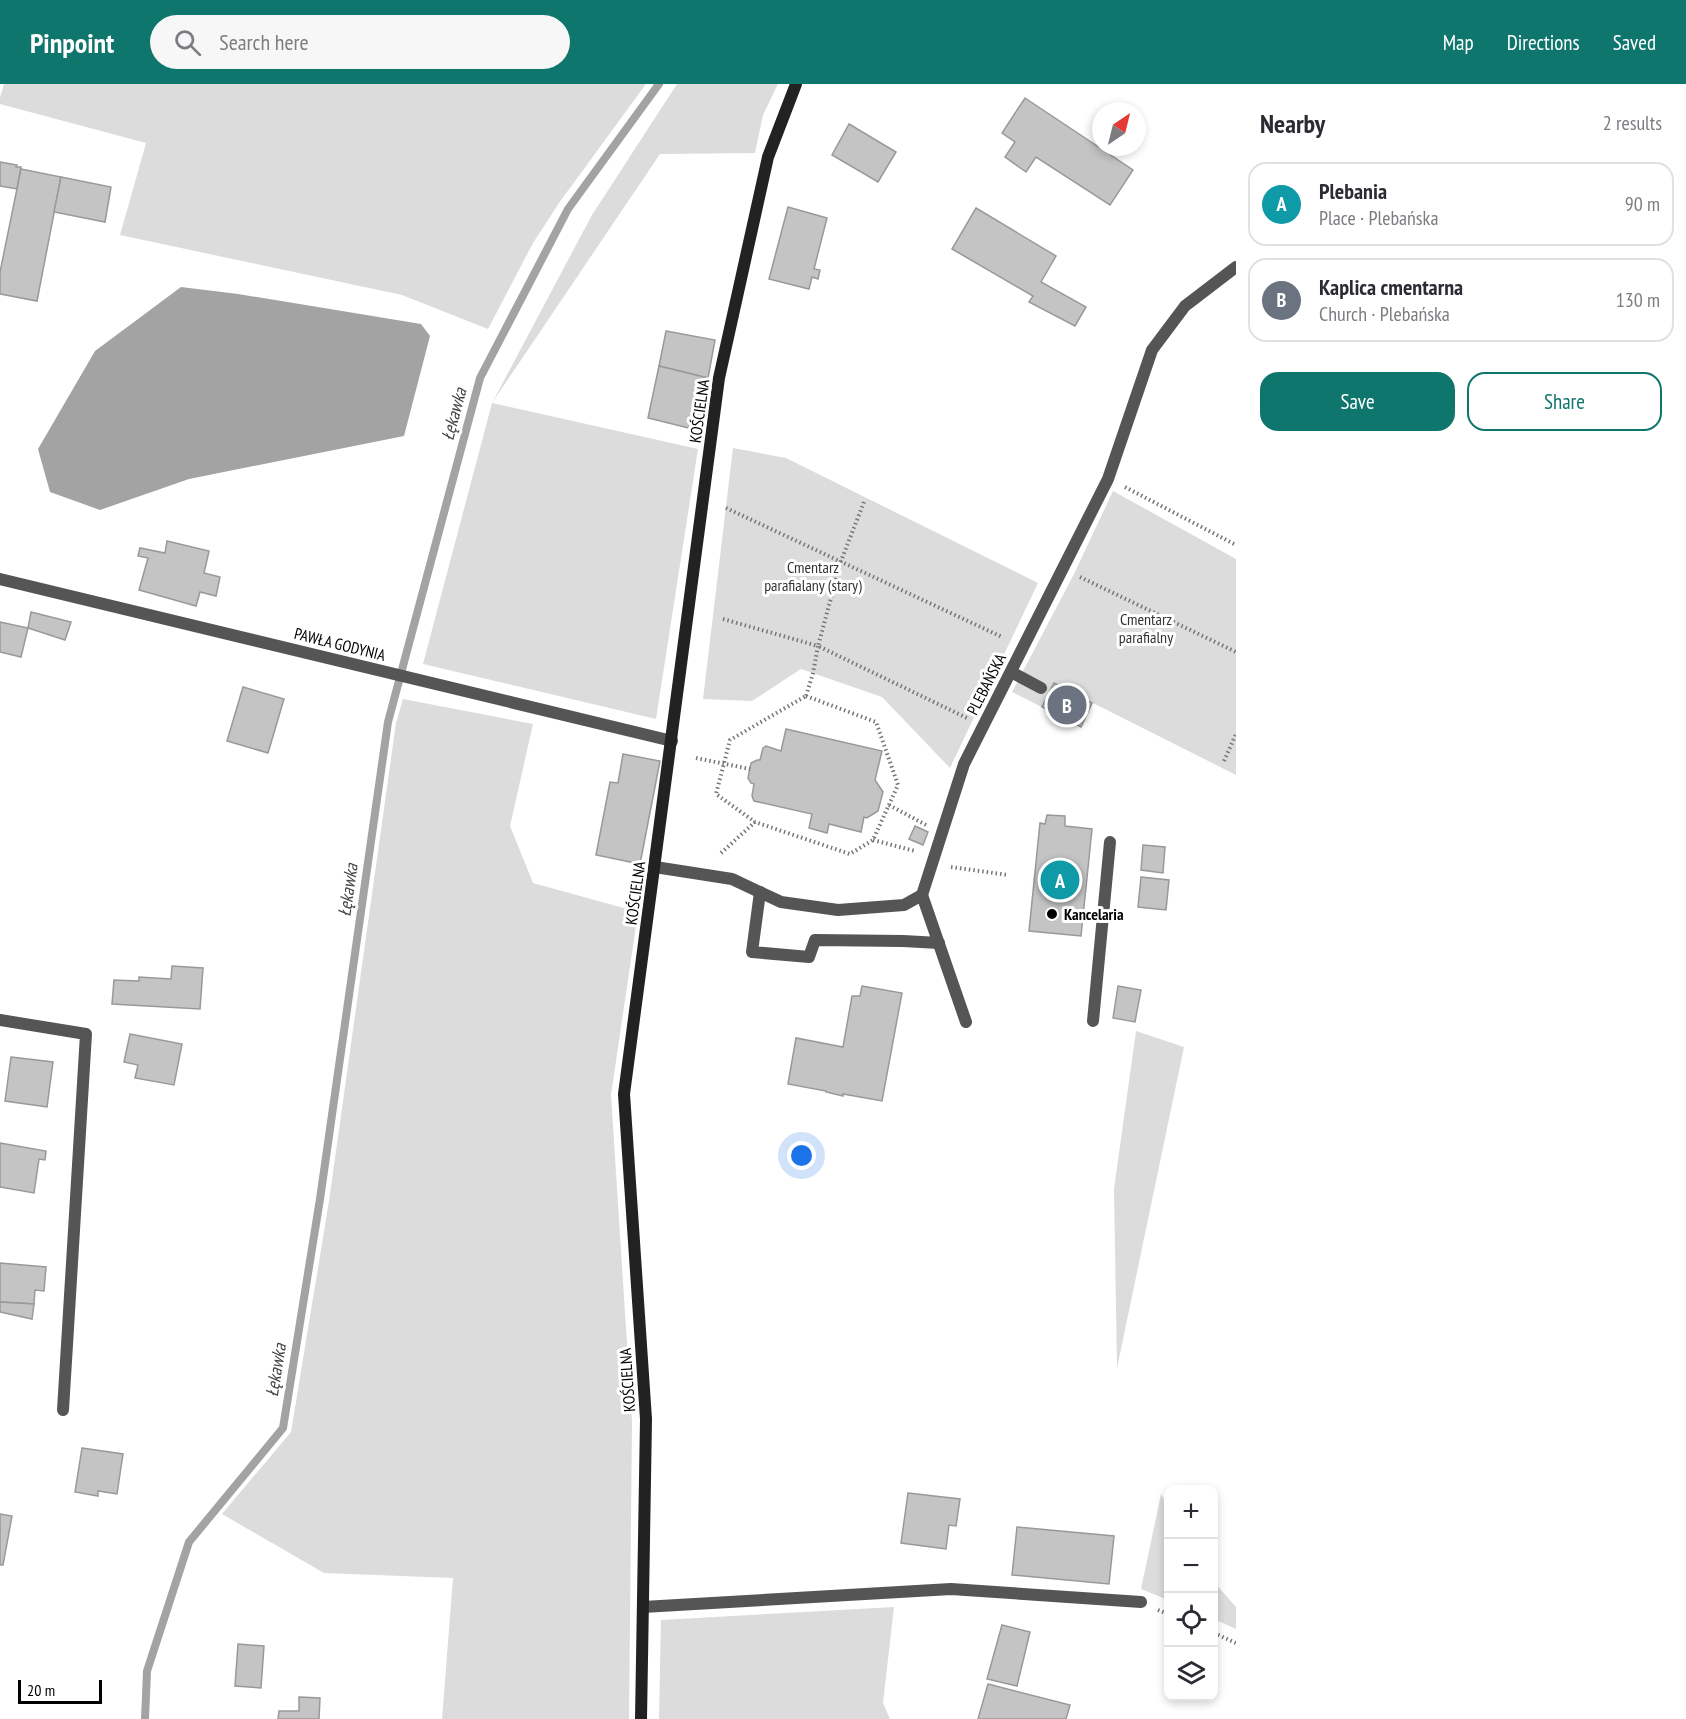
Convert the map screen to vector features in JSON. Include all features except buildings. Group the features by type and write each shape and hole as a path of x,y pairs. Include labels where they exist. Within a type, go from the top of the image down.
{"street":[{"name":"KOŚCIELNA","path":"641,1719 646,1419 624,1094 719,378 768,157 796,84"},
{"name":"PLEBAŃSKA","path":"922,895 964,764 1108,479 1152,350 1185,306 1236,267"},
{"name":"PAWŁA GODYNIA","path":"0,579 672,741"},
{"path":"1011,672 1041,688"},
{"path":"1093,1021 1110,842"},
{"path":"655,867 732,879 781,902 838,910 904,905 922,895 966,1022"},
{"path":"759,892 753,952 809,957 815,940 939,943"},
{"path":"0,1020 86,1034 63,1410"},
{"path":"643,1607 951,1589 1141,1602"}],"path":[{"path":"1108,479 1236,545"},
{"path":"806,696 876,722 898,785 873,840 850,854 755,822 716,794 730,740 806,696 841,561 864,502"},
{"path":"726,508 1002,637"},
{"path":"1074,574 1236,652"},
{"path":"723,619 818,646 973,721"},
{"path":"1224,761 1236,734"},
{"path":"696,758 750,770"},
{"path":"889,805 932,828"},
{"path":"721,853 755,822"},
{"path":"873,840 921,853"},
{"path":"933,864 1008,875"},
{"path":"1218,1635 1236,1643"}],"green space":[{"path":"4,84 646,84 559,203 533,243 488,329 402,295 120,235 146,143 0,104"},
{"path":"677,84 778,84 763,115 755,153 660,154 492,403 592,215"},
{"path":"492,403 698,449 656,719 423,664"},
{"name":"Cmentarz parafialany (stary)","path":"733,448 786,458 1038,583 950,768 882,697 801,669 752,701 703,699"},
{"name":"Cmentarz parafialny","path":"1113,491 1236,559 1236,775 1093,703 1081,727 1012,692 1074,574"},
{"path":"403,699 533,724 510,826 533,883 638,912 611,1095 632,1421 629,1719 442,1719 453,1578 324,1573 222,1514 291,1432 329,1201 396,723"},
{"path":"1136,1031 1184,1047 1117,1368 1114,1189"},
{"path":"1161,1494 1164,1500 1164,1598 1141,1589"},
{"path":"1218,1587 1236,1607 1236,1629 1218,1621"},
{"path":"894,1607 883,1703 890,1719 659,1719 661,1620"}],"shaded area":[{"path":"181,287 421,324 430,336 404,436 189,479 100,510 50,492 38,449 95,351"}],"waterway":[{"name":"Łękawka","path":"145,1719 147,1671 189,1542 283,1428 320,1199 388,722 480,378 568,209 659,84"}],"place":[{"name":"Kaplica cmentarna","path":"1067,705"},
{"name":"Plebania","path":"1060,880"},
{"name":"Kancelaria","path":"1052,914"}]}
